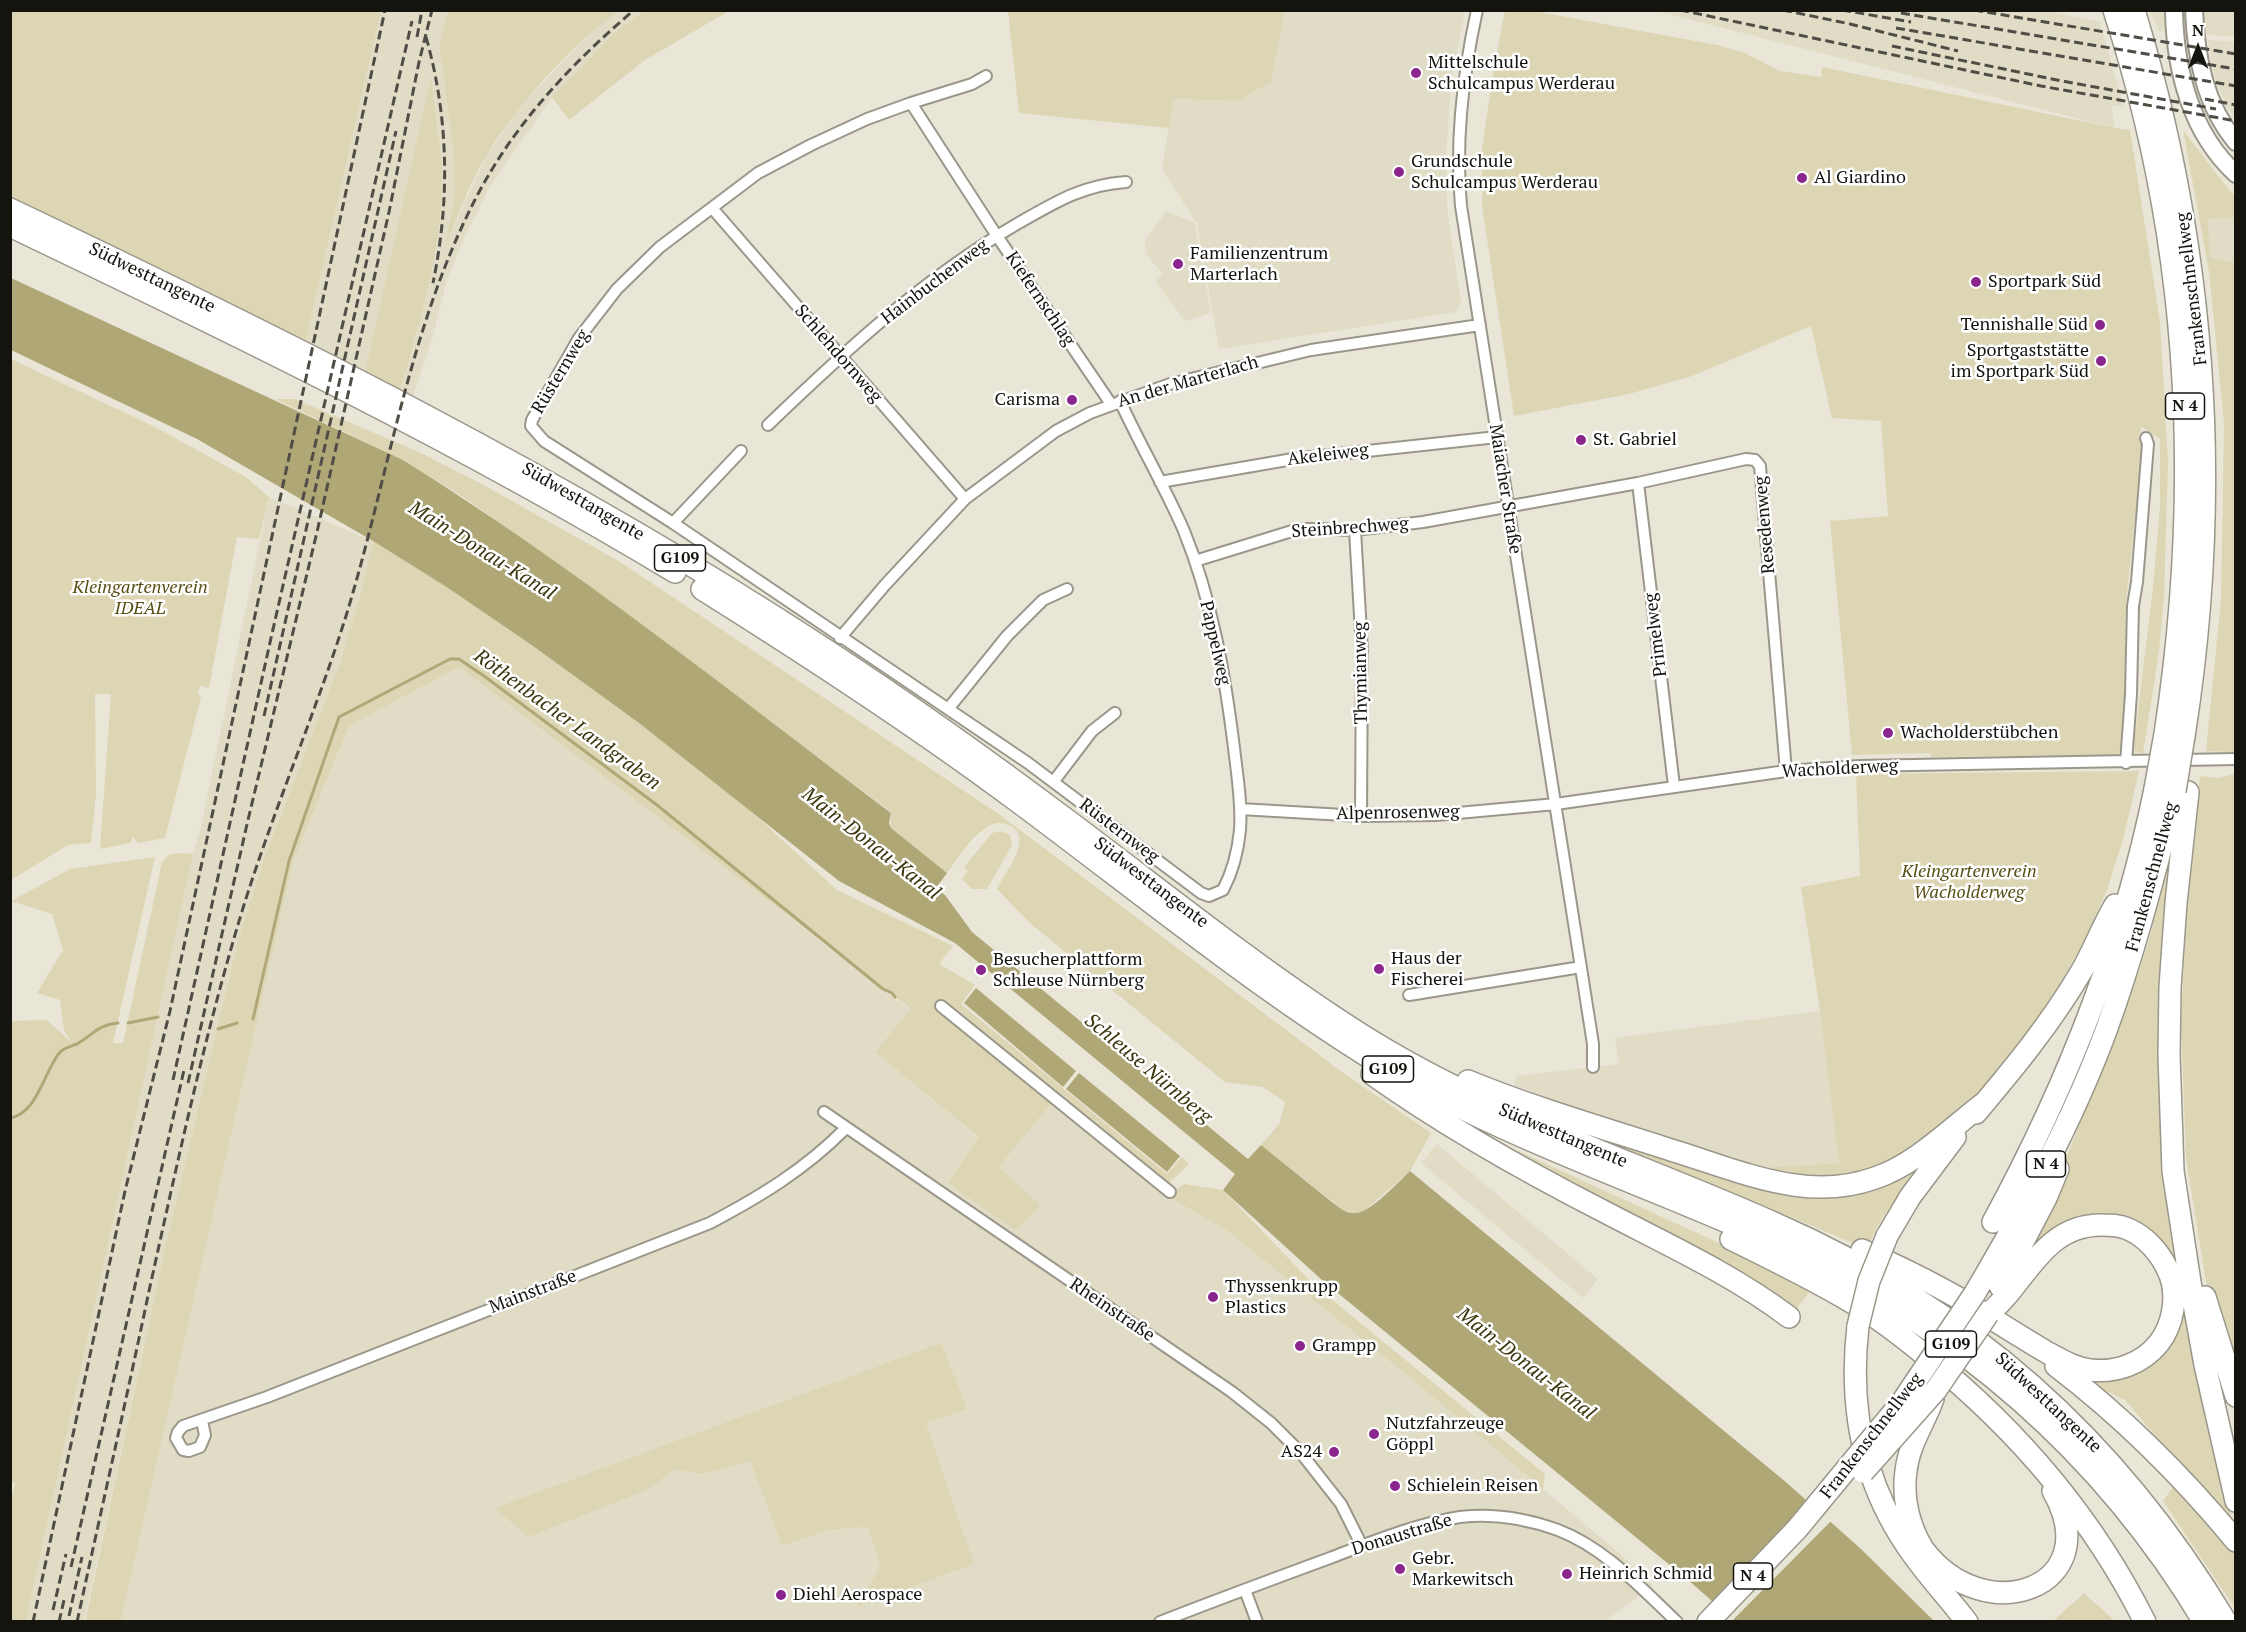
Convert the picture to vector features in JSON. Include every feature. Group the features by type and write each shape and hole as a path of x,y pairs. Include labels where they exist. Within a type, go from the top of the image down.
{"highway":[{"name":"Frankenschnellweg","path":"2114,10 2143,113 2159,190 2171,258 2183,369 2186,460 2185,549 2179,625 2182,736"},
{"name":"Frankenschnellweg","path":"1708,1622 1797,1529 1902,1401 1988,1304 2030,1196 2064,1127 2106,1030 2146,908 2173,790 2191,695 2201,608 2205,545 2206,434 2191,262 2179,190 2163,114 2134,10"},
{"name":"Südwesttangente","path":"10,209 237,319 438,422 574,496 685,561 819,645 932,721 1265,969 1365,1036 1433,1076 1504,1112 1786,1228 1857,1263 1929,1306 2006,1362 2064,1414 2119,1472 2169,1535 2226,1622"},
{"name":"Südwesttangente","path":"10,226 282,358 457,448 575,513 698,586 824,666 936,742 1270,991 1341,1039 1422,1088 1514,1135 1758,1236 1842,1276 1911,1316 1970,1358 2028,1406 2108,1488 2153,1544 2204,1622"},
{"name":"Frankenschnellweg","path":"1993,1222 2042,1128 2082,1035 2110,956 2135,872 2173,790"},
{"path":"2173,790 2176,903 2170,987 2173,1171 2194,1310 2235,1501"},
{"path":"1965,1618 1931,1580 1906,1544 1884,1506 1870,1472 1861,1437 1856,1401 1854,1376 1858,1326 1869,1281 1887,1236 1904,1207 1933,1164 2054,1016 2082,971 2113,908 2135,872"},
{"path":"1270,991 1282,1010 1438,1119 1525,1170 1726,1276 1790,1317"},
{"path":"1365,1036 1481,1086 1568,1117 1733,1169 1794,1185 1829,1187 1876,1178 1919,1154 1984,1103"},
{"path":"2174,1149 2202,1286 2235,1396"},
{"path":"1613,1177 1666,1208 1796,1271 1853,1303 1893,1329 1957,1381 2057,1483 2098,1540 2145,1622"},
{"path":"1714,1198 1774,1214 1893,1264 1950,1293 2027,1342 2068,1364 2089,1370 2114,1370 2138,1362 2159,1343 2169,1324 2172,1312 2172,1284 2159,1254 2146,1240 2126,1228 2095,1225 2076,1229 2053,1242 1988,1304 1936,1390 1914,1436 1906,1471 1906,1504 1919,1543 1930,1560 1944,1577 1972,1596 1992,1602 2024,1599 2043,1588 2058,1569 2066,1543 2066,1523 2060,1504 2027,1450"},
{"path":"2027,1342 2135,1432 2209,1509 2235,1541"},
{"path":"1797,1529 1841,1494 1936,1390"}],"main road":[{"path":"2174,10 2175,37 2182,75 2200,129 2220,158 2235,174"},
{"path":"2194,10 2198,54 2205,83 2215,111 2235,142"}],"street":[{"name":"Maiacher Straße","path":"1477,10 1462,102 1459,194 1593,1044 1593,1067"},
{"name":"Rüsternweg","path":"986,76 972,84 867,119 808,146 758,173 660,247 617,289 579,338 532,420 531,426 544,441 673,524 1054,781 1201,893 1209,896 1215,895"},
{"name":"Kiefernschlag","path":"911,103 997,236 1116,402"},
{"name":"Hainbuchenweg","path":"768,425 841,357 922,287 997,236 1065,196 1106,183 1126,182"},
{"name":"Schlehdornweg","path":"712,208 965,499"},
{"name":"An der Marterlach","path":"840,638 885,585 965,499 1056,431 1116,402 1197,376 1311,351 1480,325"},
{"name":"Pappelweg","path":"1116,402 1160,482 1195,561 1214,628 1227,692 1240,809 1236,856 1223,890 1215,895"},
{"name":"Akeleiweg","path":"1160,482 1293,459 1497,437"},
{"path":"2126,763 2131,694 2133,606 2148,444 2146,438"},
{"path":"673,524 741,451"},
{"name":"Resedenweg","path":"1508,506 1638,483 1746,459 1755,460 1760,466 1786,771"},
{"name":"Primelweg","path":"1638,483 1674,786"},
{"name":"Steinbrechweg","path":"1195,561 1292,531 1355,530 1423,522 1508,506"},
{"name":"Thymianweg","path":"1355,530 1362,650 1361,816"},
{"path":"948,709 1014,628 1043,600 1067,590"},
{"path":"1054,781 1092,731 1115,713"},
{"name":"Wacholderweg","path":"1556,804 1786,771 1859,765 2126,763 2235,759"},
{"name":"Alpenrosenweg","path":"1240,809 1361,816 1436,815 1556,804"},
{"path":"1409,995 1581,967"},
{"path":"941,1006 1170,1192"},
{"name":"Rheinstraße","path":"824,1112 845,1129 1241,1398 1271,1423 1301,1453 1341,1504 1362,1546"},
{"name":"Mainstraße","path":"202,1421 710,1223 764,1194 823,1150 845,1129"},
{"name":"Donaustraße","path":"1160,1622 1408,1530 1460,1518 1485,1516 1529,1521 1559,1530 1591,1548 1628,1576 1677,1622"},
{"path":"1245,1590 1257,1622"}],"shaded area":[{"path":"2042,10 2101,22 2124,107 2111,105 2115,128 1656,11"},
{"path":"381,11 448,11 439,45 453,146 455,193 448,238 486,157 520,107 604,21 619,11 644,11 613,34 552,97 489,188 447,279 433,335 413,397 400,391 416,338 427,289 439,222 442,178 431,79 365,372 305,344"},
{"path":"1285,11 1465,11 1451,83 1446,157 1447,208 1461,302 1456,312 1219,349 1197,224 1162,169 1173,99 1238,101 1271,82"},
{"path":"2150,11 2235,11 2235,37 2158,31"},
{"path":"2208,40 2235,42 2235,119 2225,103 2213,73"},
{"name":"Familienzentrum Marterlach","path":"1166,211 1195,223 1211,313 1185,321 1155,281 1163,275 1146,254 1145,241"},
{"path":"2235,218 2235,262 2210,258 2208,219"},
{"path":"269,497 373,541 340,663 265,856 238,940 164,1253 84,1621 26,1622 193,854 201,826"},
{"path":"459,667 911,1010 875,1052 978,1138 948,1182 999,1167 1050,1104 1167,1196 1226,1230 1408,1376 1618,1552 1653,1585 1604,1622 121,1622 293,862 349,726","holes":["926,1423 973,1564 854,1607 880,1567 868,1527 829,1530 782,1546 750,1461 704,1474 673,1470 495,1508 572,1480"]},
{"path":"1820,1011 1839,1163 1745,1169 1514,1085 1517,1076 1619,1064 1615,1038"},
{"path":"1437,1144 1598,1279 1583,1298 1421,1163"}],"green space":[{"path":"1008,10 1285,11 1271,82 1238,101 1173,99 1169,128 1019,113"},
{"path":"1505,10 1534,11 1717,45 1745,53 1780,71 1821,77 1822,67 2130,130 2160,321 2168,463 2164,598 2159,651 2143,754 2135,751 2134,744 2160,507 2160,439 2142,427 2138,437 2143,443 2126,602 2123,749 2116,755 1930,757 1930,753 1852,755 1830,521 1888,516 1881,421 1832,418 1811,326 1692,376 1629,394 1514,416 1482,206 1482,149"},
{"path":"10,11 381,11 305,344 11,203"},
{"path":"448,11 619,11 564,58 514,116 481,165 446,243 455,193 453,146 439,45"},
{"path":"644,11 729,11 645,60 569,120 552,97 613,34"},
{"path":"431,77 442,178 441,204 428,286 400,391 365,372"},
{"path":"2183,130 2235,195 2235,218 2208,219 2210,258 2236,262 2236,751 2232,752 2206,751 2221,600 2224,423 2209,272"},
{"name":"Kleingartenverein IDEAL","path":"11,359 155,427 246,477 269,497 259,539 237,537 209,688 200,686 198,693 201,697 165,838 138,843 133,837 130,843 100,849 111,694 95,694 96,794 91,843 68,845 11,880"},
{"path":"275,399 295,399 419,452 482,484 617,560 1000,815 1346,1075 1431,1133 1410,1171 1364,1211 1356,1213 1344,1211 1261,1145 1279,1124 1285,1102 1263,1087 1225,1082 1031,924 997,889 1019,846 1016,831 1009,825 995,823 984,829 966,846 947,873 891,828 891,812 583,582 463,497 403,460"},
{"path":"373,541 445,586 533,646 639,723 731,793 837,890 953,946 939,964 975,985 961,1004 1167,1174 1182,1157 1189,1164 1167,1185 1056,1097 999,1167 1040,1205 1015,1230 948,1183 978,1137 875,1052 911,1009 459,667 349,726 293,862 121,1621 85,1622 164,1253 238,940 265,856 340,663"},
{"name":"Kleingartenverein Wacholderweg","path":"2139,771 2123,840 2107,890 2083,944 2026,1037 1967,1106 1925,1144 1842,1183 1745,1169 1839,1163 1820,1011 1801,887 1860,876 1856,774"},
{"path":"2235,774 2235,1375 2207,1288 2186,1158 2181,1021 2187,898 2200,776 2217,778"},
{"path":"2173,823 2168,937 2191,1340 2234,1528 2125,1400 2073,1375 2146,1362 2175,1276 2107,1220 2024,1265 2134,986 2151,934"},
{"path":"1001,831 1010,835 1012,845 987,889 972,889 962,879 968,871 964,867 992,833"},
{"path":"170,854 193,854 26,1621 11,1621 10,1504 15,1483 10,1482 11,1021 47,1020 71,1042 64,1030 60,1000 37,993 63,950 52,914 11,901 70,869 155,857 113,1043 123,1043 162,862"},
{"path":"1525,1112 1775,1186 1918,1165 1878,1225 1867,1249 1732,1192"},
{"path":"1467,1125 1520,1152 1743,1254 1810,1291 1794,1312 1532,1170"},
{"path":"1184,1184 1223,1190 1314,1285 1545,1474 1543,1489 1408,1376 1226,1230 1167,1196"},
{"path":"941,1343 967,1409 926,1423 974,1564 854,1608 880,1567 868,1527 829,1530 782,1546 750,1461 704,1474 673,1470 649,1489 528,1537 495,1508"},
{"path":"2177,1482 2235,1554 2235,1608 2163,1501"},
{"path":"2084,1593 2115,1621 2053,1621"}],"water":[{"name":"Main-Donau-Kanal","path":"11,278 403,460 590,586 891,813 889,823 891,828 947,873 936,888 945,895 972,932 1248,1159 1261,1145 1333,1203 1351,1213 1361,1212 1376,1203 1410,1171 1787,1483 1861,1549 1934,1621 1735,1621 1322,1280 1223,1190 1235,1174 955,943 839,881 639,723 445,586 373,541 197,439 11,350"},
{"path":"976,988 1076,1071 1063,1087 964,1003"},
{"path":"1079,1073 1180,1156 1167,1172 1066,1089"}],"pier":[{"path":"1813,1501 1833,1519 1731,1622 1712,1605"}],"waterway":[{"name":"Röthenbacher Landgraben","path":"253,1019 289,861 339,717 450,659 459,659 484,676 657,805 895,997"},
{"name":"Röthenbacher Landgraben","path":"128,1023 158,1017"},
{"name":"Röthenbacher Landgraben","path":"10,1118 20,1115 34,1100 60,1052 77,1044 100,1028 118,1023"},
{"name":"Röthenbacher Landgraben","path":"218,1029 237,1023"}],"railway":[{"path":"33,1622 125,1191 170,1011 385,10"},
{"path":"417,37 422,10"},
{"path":"188,1083 317,532 432,10"},
{"path":"77,1622 179,1154 224,973 262,849 346,616 402,402 434,296 454,244 478,194 510,142 567,73 634,10"},
{"path":"1680,10 2041,86 2236,121"},
{"path":"1783,10 1958,51"},
{"path":"1842,10 1911,22"},
{"path":"1974,10 2236,54"},
{"path":"1901,13 2236,69"},
{"path":"173,1080 412,21"},
{"path":"1896,28 2236,86"},
{"path":"426,37 439,98 444,160 442,221 433,283"},
{"path":"1892,46 2062,81 2216,109"},
{"path":"2205,99 2236,105"},
{"path":"264,716 396,131"},
{"path":"71,1567 184,1070"},
{"path":"53,1610 66,1554"},
{"path":"69,1616 82,1557"},
{"path":"59,1622 64,1600"}],"place":[{"name":"Mittelschule Schulcampus Werderau","path":"1416,73"},
{"name":"Grundschule Schulcampus Werderau","path":"1399,172"},
{"name":"Al Giardino","path":"1802,178"},
{"name":"Familienzentrum Marterlach","path":"1178,264"},
{"name":"Sportpark Süd","path":"1976,282"},
{"name":"Tennishalle Süd","path":"2100,325"},
{"name":"Sportgaststätte im Sportpark Süd","path":"2101,361"},
{"name":"Carisma","path":"1072,400"},
{"name":"St. Gabriel","path":"1581,440"},
{"name":"Wacholderstübchen","path":"1888,733"},
{"name":"Haus der Fischerei","path":"1379,969"},
{"name":"Besucherplattform Schleuse Nürnberg","path":"981,970"},
{"name":"Thyssenkrupp Plastics","path":"1213,1297"},
{"name":"Grampp","path":"1300,1346"},
{"name":"Nutzfahrzeuge Göppl","path":"1374,1434"},
{"name":"AS24","path":"1334,1452"},
{"name":"Schielein Reisen","path":"1395,1486"},
{"name":"Gebr. Markewitsch","path":"1400,1569"},
{"name":"Heinrich Schmid","path":"1567,1574"},
{"name":"Diehl Aerospace","path":"781,1595"}],"water label":[{"name":"Schleuse Nürnberg","path":"1148,1069"}]}
